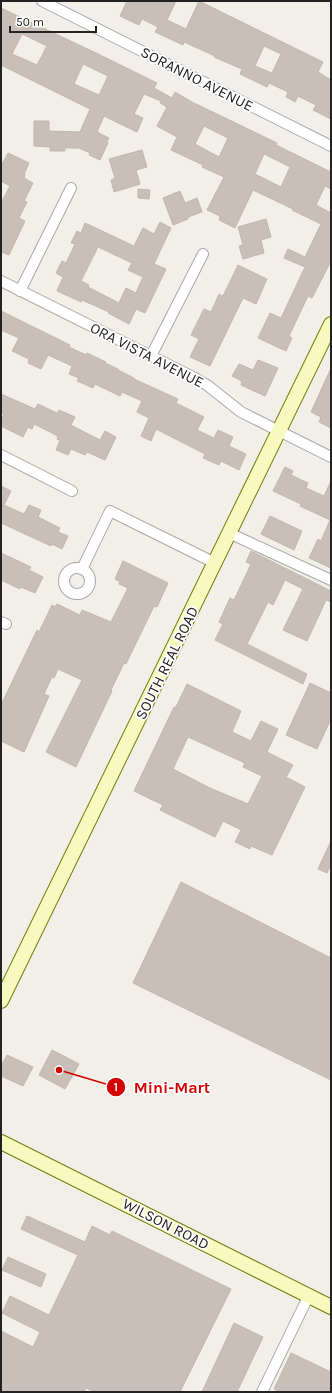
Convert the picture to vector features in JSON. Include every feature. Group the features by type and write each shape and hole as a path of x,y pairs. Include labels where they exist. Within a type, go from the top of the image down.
{"street":[{"name":"SORANNO AVENUE","path":"42,1 331,146"},
{"path":"20,291 71,188"},
{"path":"152,356 203,254"},
{"name":"ORA VISTA AVENUE","path":"1,281 191,376 207,385 241,412 331,457"},
{"name":"SOUTH REAL ROAD","path":"1,1001 331,324"},
{"path":"1,455 72,491"},
{"path":"82,569 110,511 215,563"},
{"path":"229,533 331,580"},
{"name":"WILSON ROAD","path":"1,1142 331,1307"},
{"path":"262,1392 309,1295"}],"building":[{"path":"127,1 176,1 167,20 186,29 199,1 323,62 318,72 331,80 331,119 313,110 316,105 298,96 295,102 286,97 288,92 269,83 267,87 240,74 242,69 184,42 183,45 155,32 158,27 142,19 139,25 120,16","holes":["264,46 281,54 272,73 255,66"]},
{"path":"1,8 157,83 154,88 172,98 175,92 331,172 331,189 325,186 316,205 331,213 331,261 312,298 308,296 289,336 292,338 286,351 258,338 270,313 281,318 305,267 284,258 288,249 305,257 321,224 253,190 235,228 219,220 220,216 207,210 224,177 171,150 177,137 157,126 167,107 160,103 161,101 144,94 134,114 143,118 137,132 104,116 97,132 109,138 100,160 79,148 65,148 65,151 50,151 50,147 34,146 34,121 49,121 49,131 80,132 90,109 1,65","holes":["22,34 47,46 37,65 12,54","83,64 108,76 99,95 74,84","204,126 228,138 219,157 195,144","264,154 290,167 281,187 255,174"]},
{"path":"142,150 147,167 136,170 140,184 114,192 111,180 115,178 109,159"},
{"path":"8,153 29,163 24,174 24,178 33,183 24,201 27,202 19,218 25,221 9,255 1,252 1,203 10,186 1,181 1,166"},
{"path":"138,189 150,190 149,199 138,198"},
{"path":"180,191 185,203 197,198 202,212 173,225 163,198"},
{"path":"266,219 271,237 261,240 264,253 243,259 239,246 243,245 238,227"},
{"path":"160,222 171,228 154,264 166,269 145,313 136,309 129,324 108,313 109,312 82,300 81,302 57,291 63,277 56,273 62,261 66,263 75,244 71,243 77,231 81,233 85,223 134,246 143,228 154,234","holes":["98,247 132,263 128,270 143,277 136,293 126,288 119,303 88,287 89,285 81,281"]},
{"path":"238,265 267,279 256,304 243,298 210,366 190,357 199,339 191,335 204,309 211,312 219,294 223,296"},
{"path":"1,311 70,345 69,347 86,355 87,353 106,362 105,363 134,379 178,399 176,403 204,417 197,430 214,438 218,430 233,437 229,446 246,454 239,470 221,461 219,465 203,458 205,454 156,429 151,441 141,436 149,418 137,412 142,401 122,392 120,396 95,384 93,388 77,381 79,378 69,374 72,366 48,355 41,369 28,363 29,359 12,351 19,338 1,330"},
{"path":"258,360 278,368 265,396 241,385 242,381 232,376 239,364 253,370"},
{"path":"331,368 331,428 319,422 321,417 311,412"},
{"path":"1,394 35,409 38,404 57,413 59,410 75,417 71,425 100,440 105,431 116,437 105,460 87,452 85,455 71,449 68,455 56,450 60,440 57,439 58,436 34,424 32,429 28,427 23,437 1,426 1,420 4,414 1,412"},
{"path":"285,467 293,471 291,475 308,483 306,488 324,496 331,481 331,568 309,558 318,539 321,541 330,520 273,491"},
{"path":"1,486 11,491 4,505 24,514 29,505 41,510 38,517 60,528 58,532 68,536 62,549 52,544 51,546 1,523"},
{"path":"270,516 302,531 294,550 261,534"},
{"path":"251,551 331,591 331,602 326,600 307,641 283,630 303,589 285,580 273,605 268,602 247,644 307,674 303,684 215,640 223,624 219,622 230,598 234,600 251,564 246,562"},
{"path":"1,553 31,567 29,570 43,577 35,593 21,587 20,589 1,580"},
{"path":"123,561 168,583 157,607 154,606 126,664 124,663 76,767 46,752 82,680 58,669 54,678 52,677 44,694 49,696 24,752 1,741 1,705 37,630 39,632 52,605 55,607 57,604 80,615 82,610 111,622 128,588 119,584 120,582 115,579"},
{"path":"310,683 331,693 331,719 317,749 286,735"},
{"path":"187,684 241,711 232,732 251,741 261,721 278,729 267,752 293,765 286,777 305,787 272,855 251,846 250,849 235,842 241,830 223,821 215,837 160,810 163,805 134,791 174,707 176,707","holes":["188,737 245,763 243,767 262,776 248,804 210,788 173,769"]},
{"path":"331,841 331,864 327,873 318,869"},
{"path":"181,882 331,958 331,1080 133,983"},
{"path":"52,1050 79,1064 65,1089 39,1075"},
{"path":"7,1055 33,1067 23,1086 1,1076 1,1066"},
{"path":"27,1216 85,1242 92,1226 110,1235 112,1231 231,1289 180,1392 95,1392 86,1388 84,1392 1,1392 1,1331 33,1347 40,1332 2,1313 10,1296 49,1315 78,1255 21,1229"},
{"path":"8,1257 46,1274 41,1287 2,1270"},
{"path":"234,1323 263,1337 237,1392 202,1392"},
{"path":"291,1353 331,1372 331,1392 281,1392 274,1389"}],"place":[{"name":"Mini-Mart","path":"59,1070"}]}
